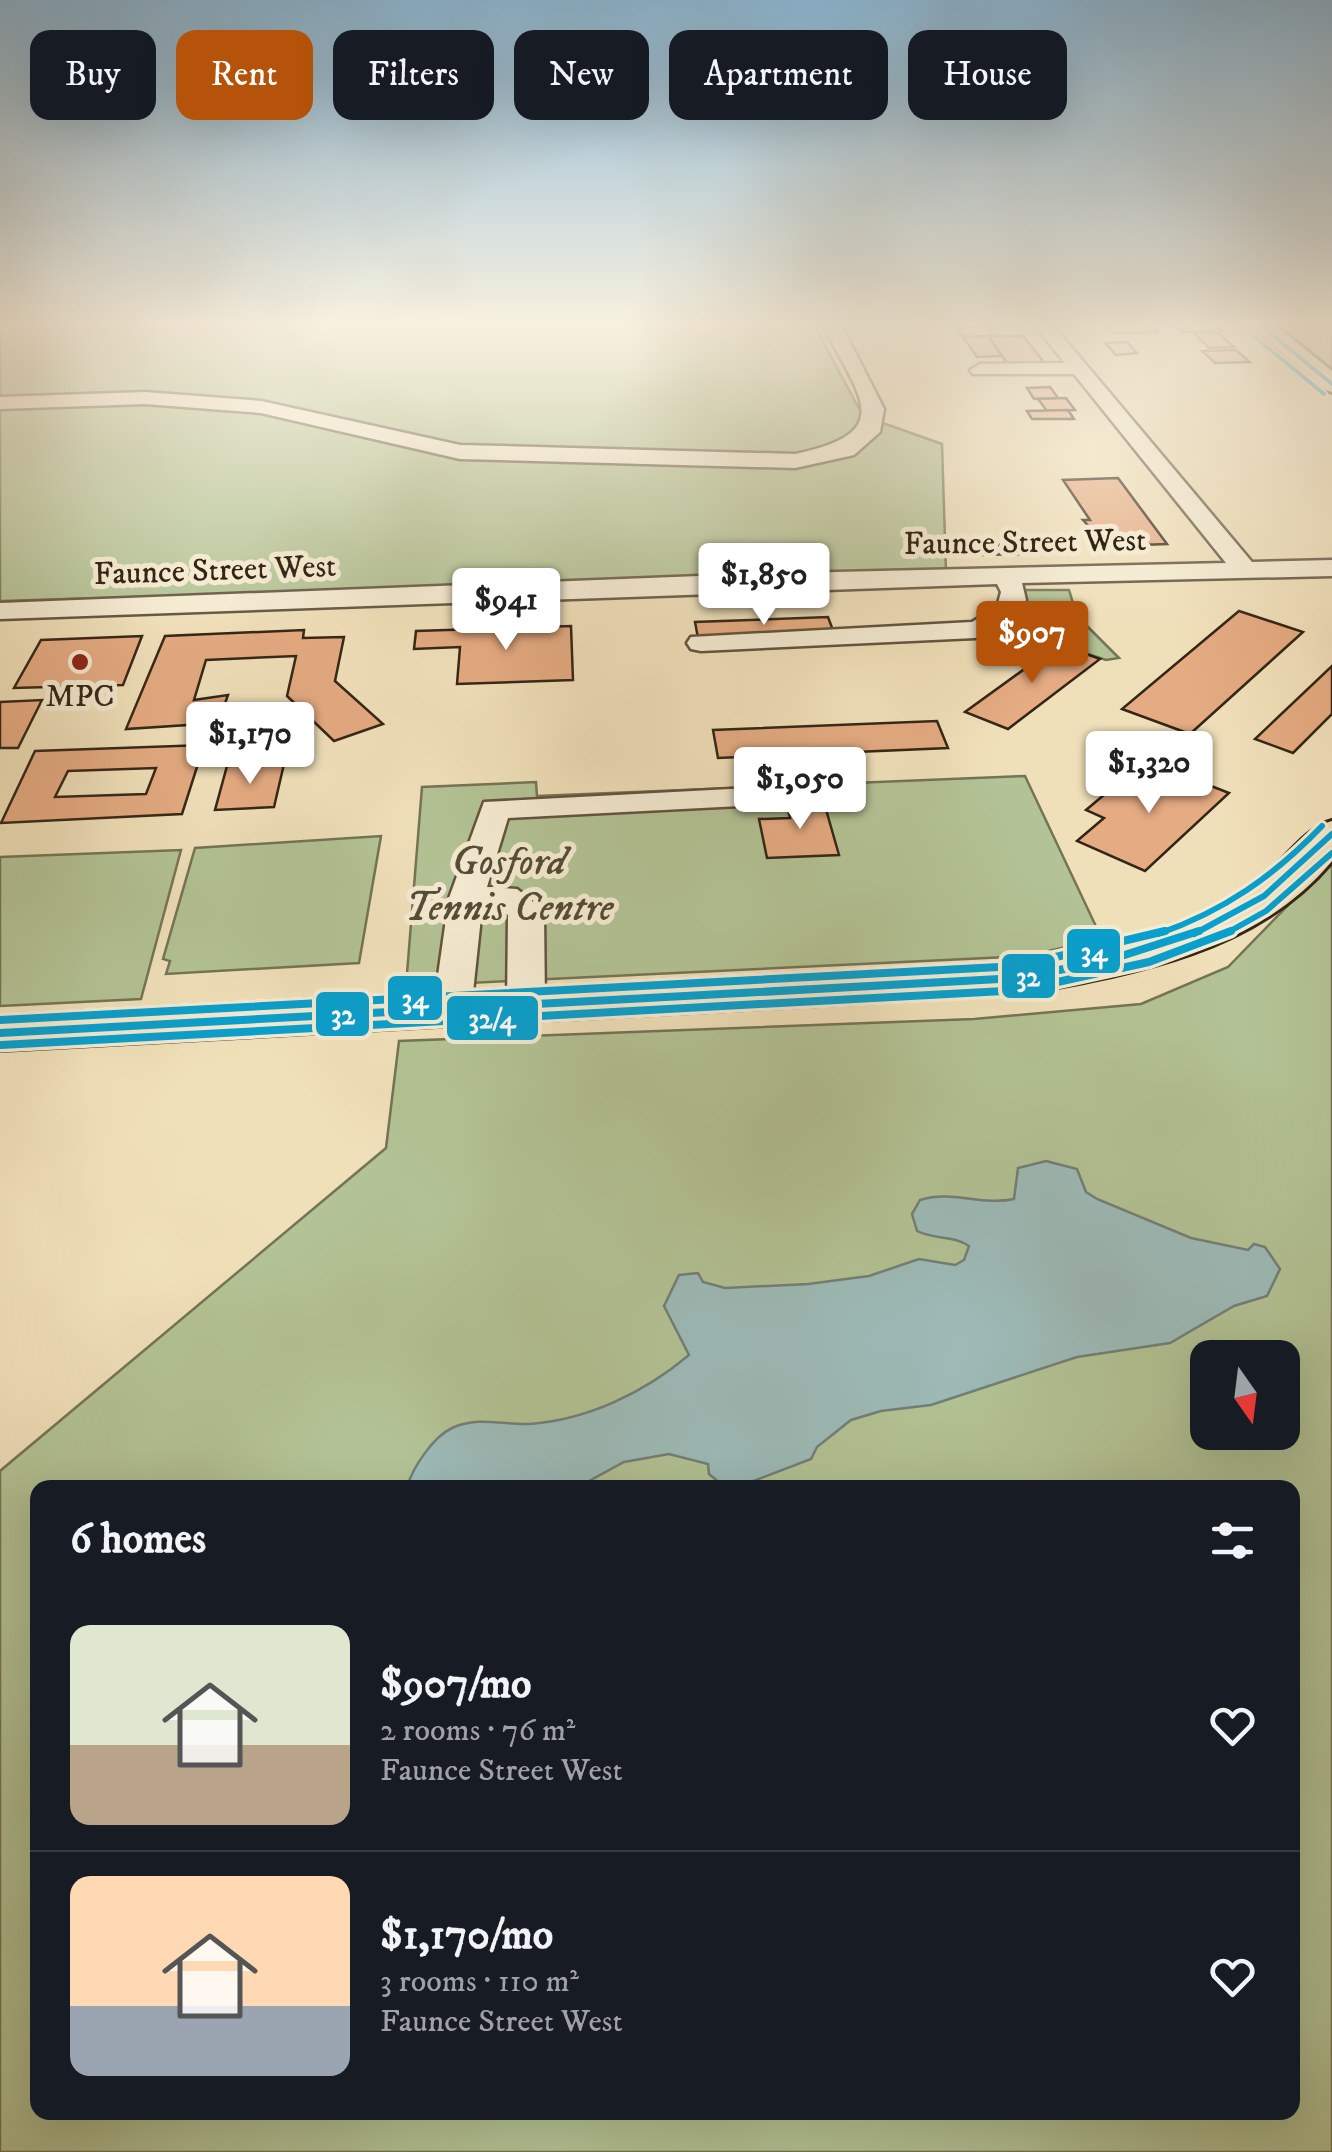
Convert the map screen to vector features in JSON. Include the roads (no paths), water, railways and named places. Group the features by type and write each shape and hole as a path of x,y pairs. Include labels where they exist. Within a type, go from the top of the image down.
{"main road":[{"path":"0,1033 962,984 1102,963 1184,940 1242,914 1293,878 1332,834"}],"street":[{"path":"334,423 460,452 795,461 846,450 869,432 871,423"},
{"path":"1125,423 1245,570"},
{"name":"Faunce Street West","path":"0,611 1332,568"},
{"path":"702,643 975,630 998,620 1010,607 1014,592 1006,576"},
{"path":"452,1011 466,898 495,809 806,795"},
{"path":"466,898 505,897 526,912 526,1006"}],"water":[{"path":"1046,1161 1077,1169 1086,1192 1097,1199 1191,1238 1248,1250 1254,1244 1265,1247 1280,1269 1267,1296 1234,1306 1170,1343 1077,1357 931,1405 881,1411 851,1420 817,1447 811,1459 756,1480 716,1480 709,1474 708,1464 669,1454 624,1462 591,1480 410,1480 425,1453 452,1428 471,1422 529,1424 573,1417 615,1402 672,1368 689,1355 664,1306 679,1275 698,1273 703,1282 725,1288 869,1276 919,1259 955,1265 964,1260 969,1246 917,1231 912,1214 920,1200 1014,1199 1018,1168"}],"place":[{"name":"MPC","path":"80,662"}],"park label":[{"name":"Gosford Tennis Centre","path":"509,886"}]}
